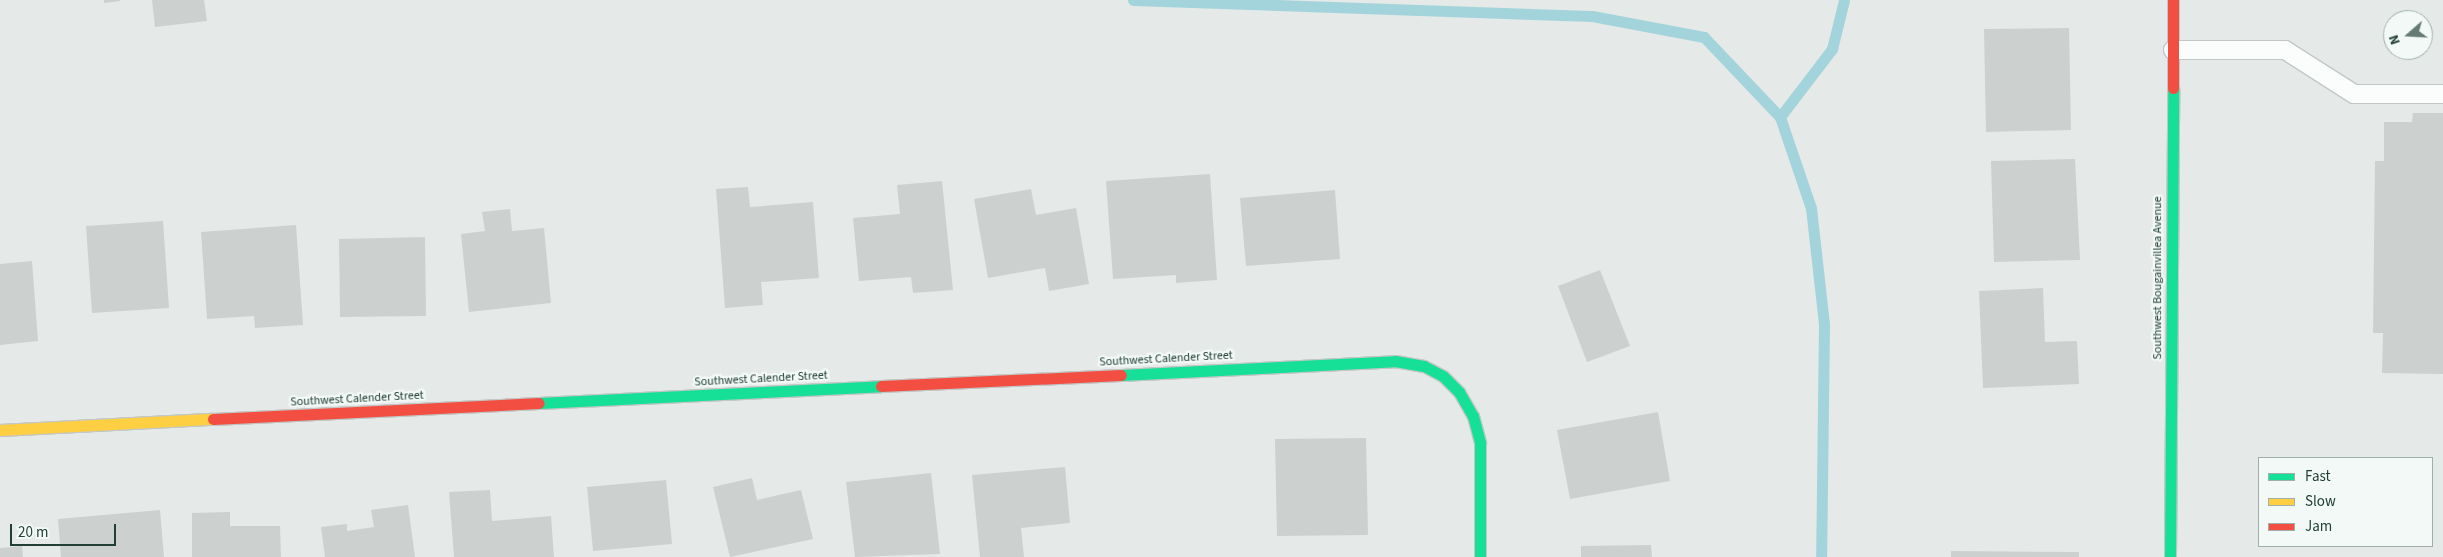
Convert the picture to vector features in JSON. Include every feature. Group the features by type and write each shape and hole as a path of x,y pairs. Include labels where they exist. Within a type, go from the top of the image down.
{"street":[{"name":"Southwest Bougainvillea Avenue","path":"2170,557 2173,0"},
{"name":"Southwest Calender Street","path":"0,430 1395,361 1424,366 1443,376 1459,392 1473,416 1480,443 1480,557"}],"lane":[{"path":"2172,50 2284,50 2354,94 2443,94"}],"building":[{"path":"104,0 120,0 120,1 104,3"},
{"path":"152,0 204,0 207,21 155,27"},
{"path":"2069,28 2071,130 1986,132 1984,29"},
{"path":"2413,113 2443,113 2443,374 2382,373 2383,333 2373,333 2375,161 2384,161 2384,122 2412,122"},
{"path":"2075,159 2080,260 1994,262 1991,161"},
{"path":"1210,174 1217,280 1176,283 1176,275 1113,279 1106,181"},
{"path":"942,181 953,290 913,293 911,277 859,281 853,218 900,214 897,185"},
{"path":"748,187 750,207 813,202 819,278 761,282 763,305 725,308 716,189"},
{"path":"1031,189 1036,215 1076,208 1089,284 1049,291 1045,268 988,278 974,199"},
{"path":"1335,190 1340,259 1246,266 1240,198"},
{"path":"510,209 512,231 544,228 551,303 469,312 461,234 485,231 482,212"},
{"path":"163,221 169,308 92,313 86,226"},
{"path":"296,225 303,325 255,328 254,316 207,319 201,232"},
{"path":"425,237 426,316 340,317 339,239"},
{"path":"32,261 38,341 0,345 0,264"},
{"path":"1600,270 1630,346 1587,362 1558,286"},
{"path":"2043,288 2045,342 2077,341 2079,384 1983,388 1979,291"},
{"path":"1658,412 1670,481 1570,499 1557,430"},
{"path":"1366,438 1368,535 1277,536 1275,439"},
{"path":"1065,467 1070,523 1021,528 1024,557 980,557 972,475"},
{"path":"931,473 940,554 855,557 846,482"},
{"path":"752,478 757,500 801,490 813,539 730,557 713,487"},
{"path":"666,480 672,544 593,551 587,487"},
{"path":"490,490 492,521 551,516 554,557 454,557 449,492"},
{"path":"408,505 415,557 325,557 321,527 347,524 347,531 374,527 371,510"},
{"path":"160,510 164,557 61,557 58,519"},
{"path":"230,512 230,526 280,526 281,557 192,557 192,513"},
{"path":"1651,545 1652,557 1581,557 1581,546"},
{"path":"22,546 23,557 0,557 0,548"},
{"path":"1951,551 2079,552 2079,557 1951,557"}],"waterway":[{"path":"1133,0 1592,16 1704,37 1780,117 1811,208 1824,324 1821,557"},
{"path":"1780,117 1832,49 1844,0"}],"traffic: fast":[{"path":"2170,557 2173,88"},
{"path":"1121,375 1395,361 1424,366 1443,376 1459,392 1473,416 1480,443 1480,557"},
{"path":"539,403 881,386"}],"traffic: slow":[{"path":"0,430 213,419"}],"traffic: jam":[{"path":"2173,0 2173,88"},
{"path":"881,386 1121,375"},
{"path":"213,419 539,403"}]}
